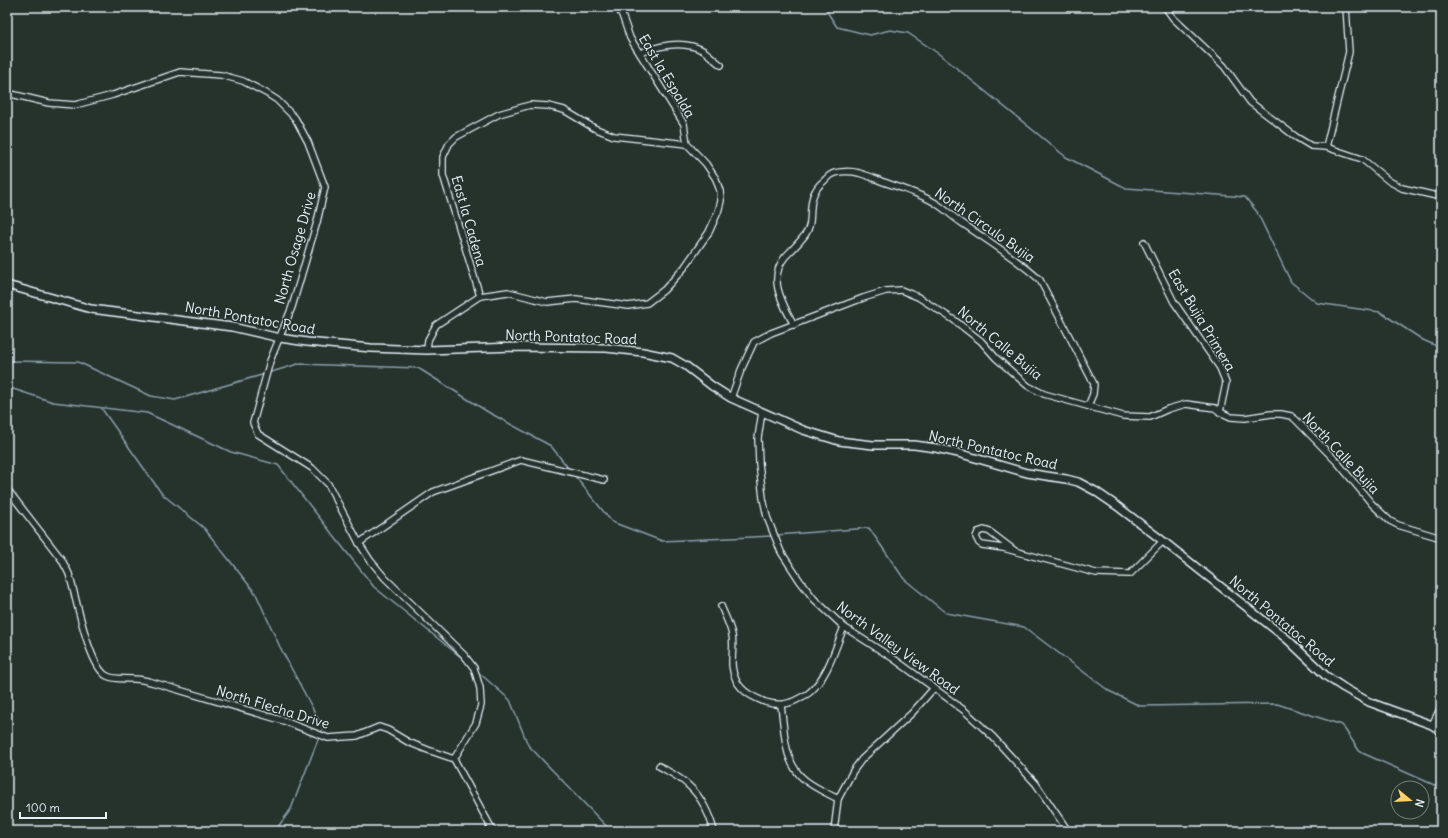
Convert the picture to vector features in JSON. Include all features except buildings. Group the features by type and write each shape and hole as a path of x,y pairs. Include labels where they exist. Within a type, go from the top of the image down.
{"street":[{"name":"East la Espalda","path":"617,7 622,15 630,38 684,124 687,144"},
{"path":"1165,7 1174,19 1224,66 1250,102 1296,137 1311,146 1326,147 1362,159 1389,181 1402,188 1417,193 1441,197"},
{"path":"1326,147 1349,52 1346,7"},
{"path":"640,53 656,47 673,44 687,45 703,50 721,65"},
{"name":"North Osage Drive","path":"7,93 49,103 75,105 113,95 180,72 190,72 221,75 243,81 266,92 277,100 295,118 308,142 325,187 316,227 292,307 280,338"},
{"name":"East la Cadena","path":"480,296 443,175 443,157 449,144 456,137 499,114 530,105 548,106 564,110 594,128 614,136 687,144"},
{"path":"427,350 428,340 436,325 480,296 508,292 547,302 576,299 628,306 647,303 664,290 684,268 709,232 721,201 720,190 716,179 706,164 687,144"},
{"name":"North Circulo Bujia","path":"794,324 780,297 776,284 777,272 784,258 798,245 808,232 811,202 814,192 819,185 831,174 846,171 859,173 906,189 938,204 1028,269 1040,280 1094,384 1093,394 1088,406"},
{"name":"East Bujia Primera","path":"1144,242 1174,302 1220,368 1226,383 1220,412"},
{"name":"North Pontatoc Road","path":"7,285 91,309 224,326 307,342 371,348 427,350 531,347 606,348 643,352 672,358 686,366 712,386 731,398 802,430 839,441 872,445 914,445 936,448 1027,473 1078,482 1095,491 1117,506 1163,541 1287,639 1326,676 1369,702 1432,725 1441,731"},
{"name":"North Calle Bujia","path":"731,398 741,370 754,342 771,333 863,298 886,291 901,290 918,297 954,320 981,341 996,358 1028,386 1052,397 1105,412 1130,417 1150,417 1168,409 1186,404 1214,408 1231,417 1244,418 1271,414 1291,416 1338,463 1372,504 1390,520 1398,525 1441,538"},
{"path":"280,338 270,361 252,423 258,434 312,468 328,484 359,543 370,560 385,578 464,655 474,668 480,688 481,706 476,723 454,759 493,831"},
{"name":"North Valley View Road","path":"762,412 758,438 763,498 772,532 780,552 800,581 814,599 844,627 894,659 934,688 965,711 993,737 1036,784 1068,831"},
{"path":"359,543 433,492 521,460 604,480"},
{"name":"North Flecha Drive","path":"7,489 65,567 68,573 82,627 101,671 107,676 140,679 151,682 284,721 328,738 357,736 379,728 388,730 421,748 454,759"},
{"path":"1015,551 990,532 984,530 978,532 976,537 978,543 982,545 1015,551 1096,573 1130,574 1163,541"},
{"path":"721,606 732,635 733,647 731,663 737,682 755,698 781,706 795,701 810,692 821,679 830,662 844,627"},
{"path":"834,831 838,799 853,771 862,760 912,713 934,688"},
{"path":"781,706 788,757 795,770 806,781 838,799"},
{"path":"1432,725 1441,707"},
{"path":"659,766 689,785 710,817 714,831"}],"waterway":[{"path":"824,7 837,27 870,35 890,30 908,33 939,54 1066,157 1126,188 1245,197 1257,212 1291,282 1317,303 1380,312 1423,340 1441,348"},
{"path":"7,361 78,362 151,396 175,400 265,374"},
{"path":"268,373 298,364 418,368 488,412 551,446 569,469"},
{"path":"7,387 53,402 147,413 231,452 278,465 374,587 467,662"},
{"path":"102,409 162,494 204,528 256,594 280,647 323,728 321,734"},
{"path":"574,475 612,522 662,541 772,536"},
{"path":"776,535 869,528 904,579 946,613 1024,627 1109,691 1140,706 1277,704 1342,725 1360,752 1441,788"},
{"path":"477,671 510,700 528,745 611,831"},
{"path":"275,831 291,809 319,737"}]}
